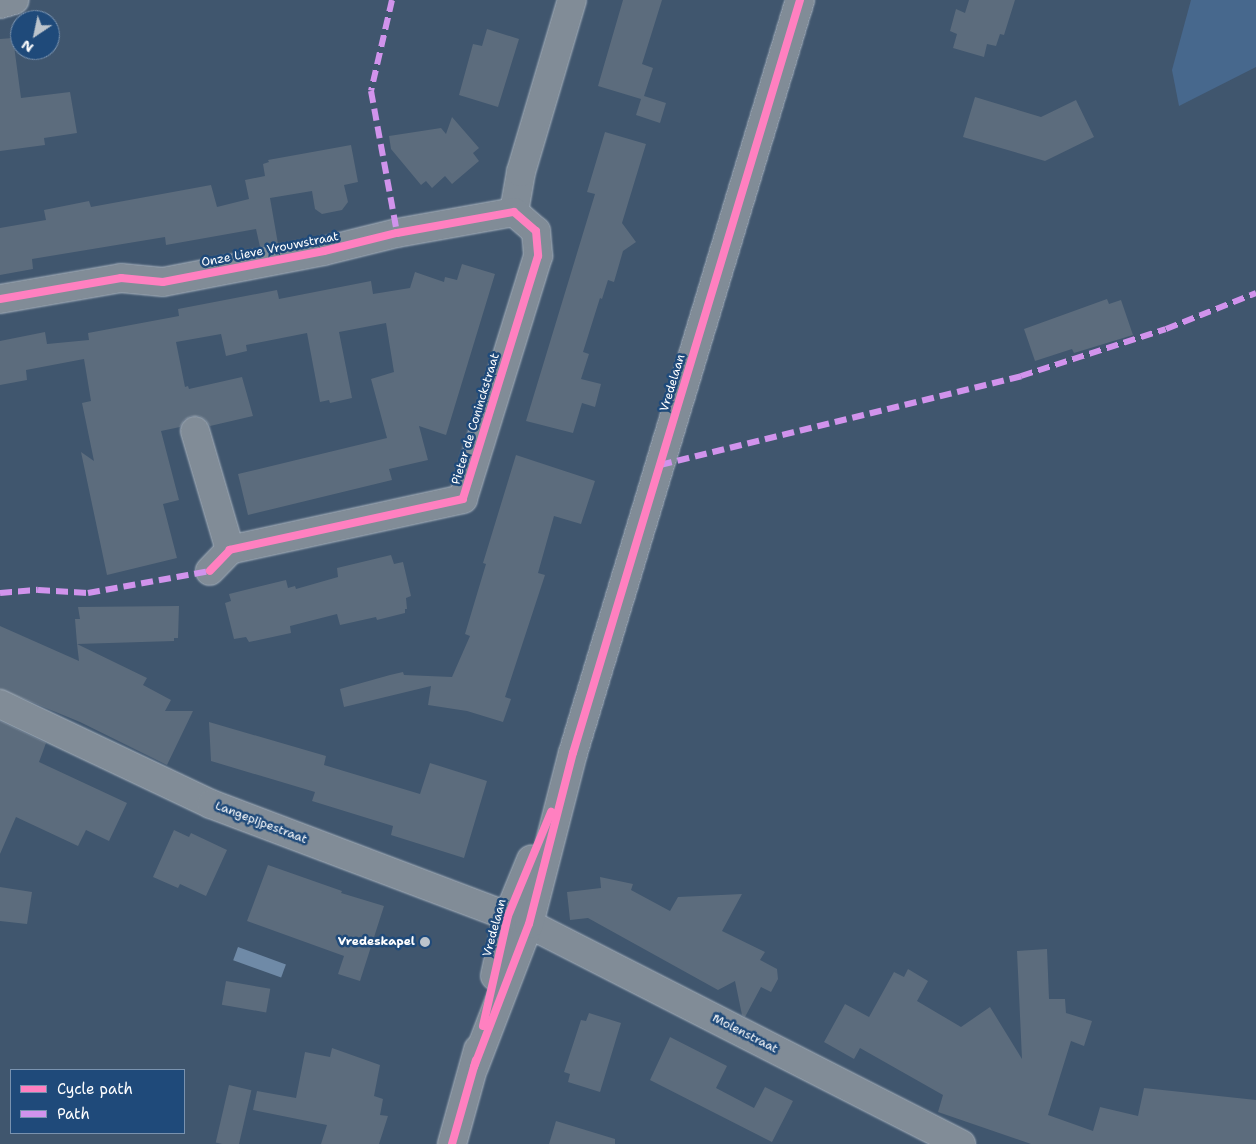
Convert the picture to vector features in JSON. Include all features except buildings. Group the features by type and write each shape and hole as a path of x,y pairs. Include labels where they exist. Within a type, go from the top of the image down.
{"street":[{"path":"0,4 14,0"},
{"path":"514,212 521,172 572,0"},
{"name":"Vredelaan","path":"452,1144 518,920 567,773 800,0"},
{"name":"Pieter de Coninckstraat","path":"230,550 463,499 538,256 536,231 514,212"},
{"name":"Onze Lieve Vrouwstraat","path":"0,300 121,278 163,282 324,251 397,233 514,212"},
{"path":"195,431 230,550 210,571"},
{"name":"Langepijpestraat","path":"0,704 211,804 518,920"},
{"name":"Molenstraat","path":"518,920 961,1144"}],"shaded area":[{"path":"1191,0 1256,0 1256,67 1179,106 1172,70"},
{"path":"238,947 286,964 281,978 233,960"}],"marked path":[{"path":"392,0 371,91 397,233"},
{"path":"660,465 1021,376 1166,329 1256,293"},
{"path":"0,593 38,590 88,593 210,571"}],"cycle path":[{"path":"474,1067 529,924 573,753 800,0"},
{"path":"0,299 121,278 163,282 324,251 397,233 514,212 536,231 538,256 463,499 230,550 210,571"},
{"path":"483,1026 508,916 551,812"},
{"path":"452,1144 476,1060"}],"place":[{"name":"Vredeskapel","path":"425,942"}]}
